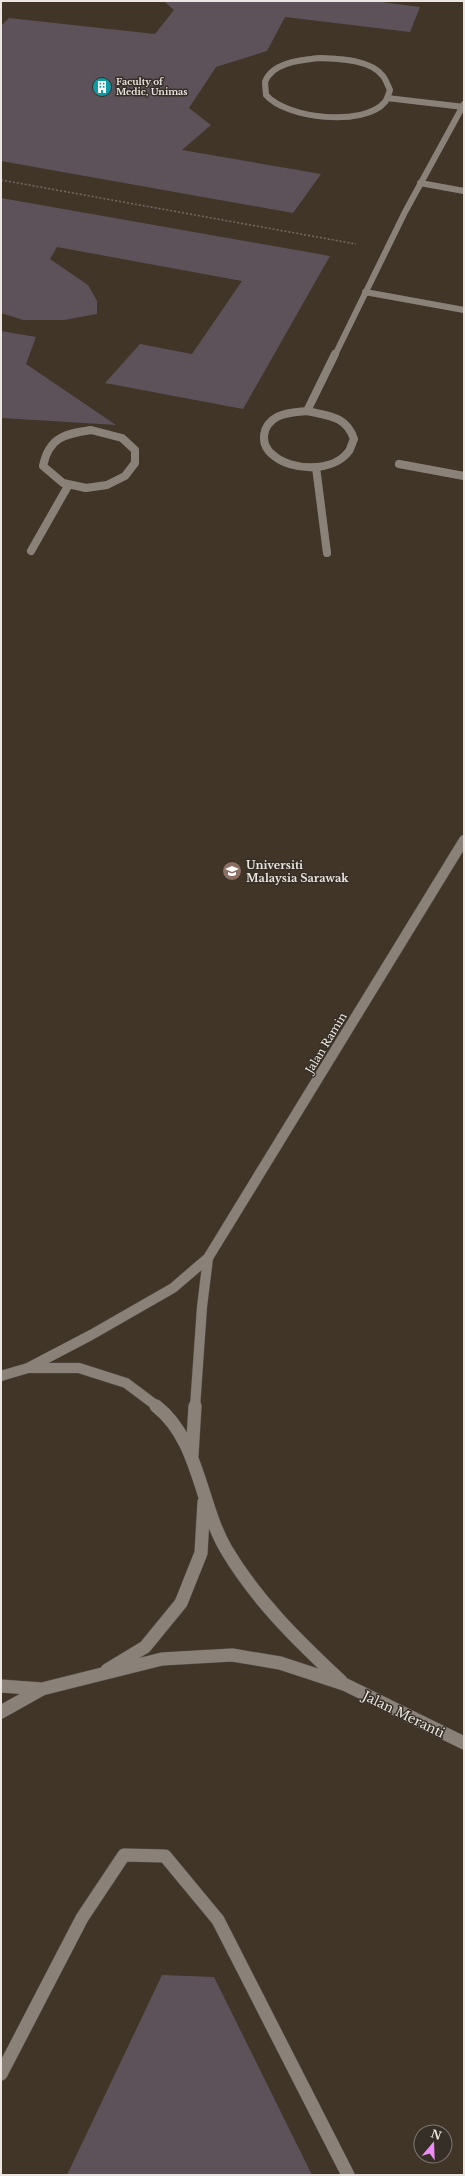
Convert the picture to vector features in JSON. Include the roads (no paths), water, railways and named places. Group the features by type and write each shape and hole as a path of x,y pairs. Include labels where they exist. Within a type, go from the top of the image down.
{"street":[{"path":"338,59 362,64 381,73 388,81 390,90 387,98 380,106 357,115 334,118 316,118 298,114 272,102 265,94 264,85 267,77 276,70 288,64 304,60 338,59"},
{"path":"307,411 420,183 463,106 387,98"},
{"path":"420,183 464,191"},
{"path":"365,292 464,310"},
{"path":"307,411 323,413 336,417 348,425 353,434 354,444 349,453 330,464 316,467 299,466 283,462 270,455 264,445 262,435 267,426 277,418 291,413 307,411"},
{"path":"84,431 112,432 128,440 137,451 137,464 127,476 110,485 89,488 68,486 52,477 43,466 45,453 54,441 71,433 84,431"},
{"path":"399,464 464,476"},
{"path":"316,467 327,553"},
{"path":"31,551 68,486"},
{"name":"Jalan Ramin","path":"208,1258 464,840"},
{"path":"1,1376 28,1368 91,1336 173,1288 208,1258"},
{"path":"192,1455 197,1401 198,1341 208,1258"},
{"path":"28,1368 79,1368 126,1383 165,1413 192,1455 205,1500 225,1548 255,1593 292,1634 344,1684"},
{"path":"97,1676 145,1647 182,1603 201,1553 205,1500"},
{"path":"1,1712 42,1689 162,1660 232,1655 280,1663 344,1684"},
{"name":"Jalan Meranti","path":"344,1684 464,1743"},
{"path":"1,1686 42,1689"},
{"path":"1,2074 82,1918 124,1855 165,1856 218,1920 348,2175"}],"place":[{"name":"Faculty of Medic, Unimas","path":"102,87"},
{"name":"Universiti Malaysia Sarawak","path":"232,871"}]}
